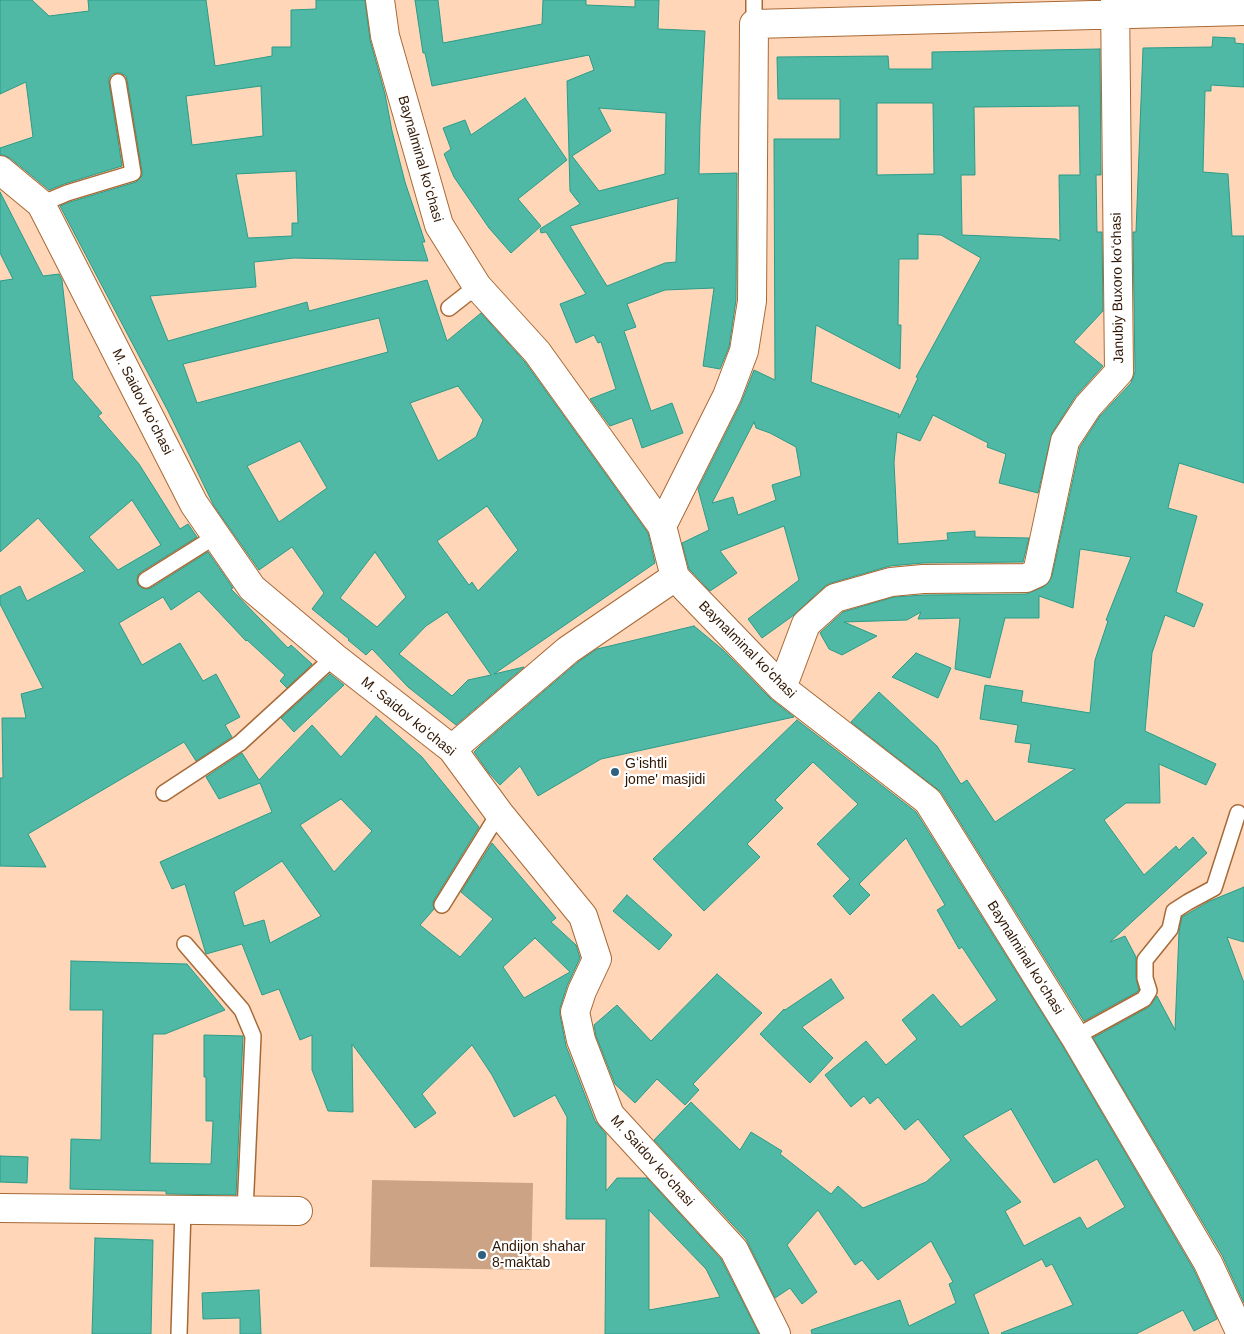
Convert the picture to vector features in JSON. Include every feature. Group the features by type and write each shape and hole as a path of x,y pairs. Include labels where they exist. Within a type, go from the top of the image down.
{"street":[{"name":"Baynalminal koʻchasi","path":"380,0 385,36 439,226 477,286 537,352 662,526 675,577 782,688 928,801 1075,1037 1208,1263 1241,1334"},
{"path":"662,526 726,396 744,351 752,301 754,12 1115,7 1244,11"},
{"name":"Janubiy Buxoro koʻchasi","path":"782,688 806,624 835,598 891,582 923,579 1026,578 1037,573 1065,441 1088,406 1118,372 1115,7"},
{"name":"M. Saidov koʻchasi","path":"0,170 41,204 194,504 252,588 334,657 452,749 499,814 583,916 597,959 582,991 576,1012 581,1040 610,1115 734,1250 776,1334"},
{"path":"452,749 568,650 675,577"},
{"path":"0,1208 298,1211"}],"lane":[{"path":"41,204 68,193 133,173 118,82"},
{"path":"449,308 477,286"},
{"path":"146,580 216,536"},
{"path":"164,793 240,744 334,657"},
{"path":"1075,1037 1144,999 1149,991 1145,978 1145,960 1170,930 1174,911 1214,888 1238,813"},
{"path":"442,905 499,814"},
{"path":"185,944 242,1010 253,1036 246,1211"},
{"path":"179,1334 184,1210"}],"shaded area":[{"path":"372,1180 533,1183 531,1270 370,1267"}],"building":[{"path":"0,0 32,0 49,16 89,11 88,0 206,0 215,66 272,56 272,47 291,47 291,10 316,9 316,0 365,0 370,40 385,94 405,182 425,242 422,242 428,261 294,258 254,262 256,287 150,296 168,341 307,302 309,311 427,280 447,341 481,313 525,362 648,533 655,563 494,674 524,667 456,725 408,687 372,649 366,655 312,609 324,593 292,547 259,570 214,506 168,411 60,206 136,182 142,176 126,76 116,73 112,74 109,78 122,166 49,190 10,158 0,155 0,148 33,137 26,82 0,94","holes":["261,86 263,136 192,145 186,96","296,171 298,223 292,223 292,236 248,238 236,174","379,318 388,352 197,403 183,364","458,386 483,420 476,437 438,461 410,403","300,441 327,488 279,522 247,466","487,506 518,550 478,591 472,582 469,585 437,541","375,552 406,597 377,627 340,598","447,612 491,675 468,680 452,696 399,654 426,626"]},
{"path":"415,0 438,0 443,43 542,24 543,0 586,0 586,5 635,7 635,0 659,0 658,29 705,31 699,174 737,173 736,300 729,347 720,369 703,366 714,288 665,290 627,304 636,327 624,331 651,411 672,403 683,433 642,448 632,418 610,426 590,399 616,389 601,342 598,343 594,335 576,343 560,304 586,294 546,232 541,233 540,229 580,204 570,191 567,81 594,70 589,55 432,86 425,53 423,53","holes":["599,108 666,113 665,174 599,191 572,156 611,131","678,198 676,262 665,263 607,286 570,226"]},
{"path":"1213,37 1235,38 1235,43 1244,44 1244,87 1211,85 1211,91 1205,91 1203,172 1228,174 1232,236 1244,236 1244,483 1179,463 1168,508 1197,516 1176,592 1203,604 1194,627 1165,615 1152,653 1145,731 1216,764 1206,785 1159,764 1160,803 1126,803 1104,820 1144,875 1176,846 1179,850 1193,837 1207,853 1110,942 1125,936 1136,957 1136,978 1139,990 1084,1021 941,792 851,722 879,692 937,746 961,784 967,780 995,822 1075,769 1028,762 1031,744 1015,742 1018,725 980,719 985,685 1023,691 1021,702 1090,713 1095,660 1108,621 1106,620 1131,557 1080,549 1073,608 1039,596 1039,618 1005,618 990,678 955,669 960,618 918,619 921,612 907,620 844,622 877,636 842,655 829,649 820,633 843,612 894,597 1026,594 1043,587 1049,582 1052,576 1080,447 1100,416 1131,383 1135,372 1133,232 1136,232 1143,48 1212,47"},
{"path":"1100,49 1101,175 1096,175 1097,232 1102,232 1103,311 1074,342 1103,366 1075,397 1052,433 1038,493 999,483 1006,454 987,447 988,443 933,415 920,441 897,432 894,462 898,544 948,540 947,533 975,531 975,537 1029,538 1023,562 923,563 890,566 831,583 825,586 794,615 762,638 748,619 799,580 784,526 720,551 737,573 710,591 689,569 682,543 709,530 698,489 741,403 754,370 775,380 774,139 840,139 840,99 778,99 777,57 888,56 889,69 932,69 932,52","holes":["877,103 933,103 934,174 877,175","1079,106 1080,175 1059,175 1060,241 1056,239 962,235 961,175 975,175 974,107","918,234 941,235 981,258 916,377 918,378 899,418 899,414 811,382 816,325 900,369 901,325 898,325 899,259 918,259","754,422 756,428 796,447 801,476 772,485 776,500 738,515 733,497 712,503"]},
{"path":"525,98 567,160 518,199 541,226 511,253 489,228 454,177 444,154 451,149 443,128 465,120 471,135"},
{"path":"0,192 43,276 59,274 62,280 73,379 102,413 98,416 139,464 180,529 188,524 197,537 141,572 138,575 138,585 146,589 151,588 208,552 233,588 231,589 288,648 291,645 312,664 287,688 280,681 285,675 246,641 199,591 171,610 163,597 119,623 142,665 180,643 203,681 216,674 240,717 225,725 232,737 196,761 184,742 28,834 46,867 0,866 0,778 3,778 2,718 26,718 21,694 43,688 0,604 0,596 20,586 27,601 85,571 38,518 0,552 0,281 13,279 0,253","holes":["132,500 161,545 118,570 89,537"]},
{"path":"694,626 723,650 771,699 794,717 601,759 538,796 520,766 500,785 474,752 578,662 597,649"},
{"path":"916,653 951,668 938,698 892,677"},
{"path":"330,674 344,685 294,732 281,718"},
{"path":"376,716 422,757 479,827 434,900 434,909 420,925 460,957 493,919 461,892 492,843 556,918 551,922 576,945 580,958 567,986 560,1008 560,1015 566,1046 595,1121 606,1134 606,1191 617,1178 647,1178 721,1259 759,1334 605,1334 606,1219 566,1219 567,1117 555,1095 514,1117 492,1075 472,1045 422,1094 436,1113 415,1128 352,1044 353,1112 328,1111 312,1070 312,1035 300,1040 279,989 262,995 242,944 206,954 185,884 172,889 160,862 272,812 260,783 219,799 206,777 242,753 259,780 312,725 341,757","holes":["341,799 372,831 334,872 300,825","282,861 321,916 270,943 264,920 244,926 234,892","535,938 570,972 524,998 503,967","649,1210 706,1269 720,1297 649,1310"]},
{"path":"797,720 916,812 1062,1045 1194,1270 1217,1319 1194,1331 1183,1310 1136,1334 1002,1334 1073,1305 1052,1264 1046,1267 1042,1259 973,1295 989,1334 812,1334 811,1330 900,1300 909,1326 956,1303 949,1284 953,1282 931,1241 878,1280 862,1260 855,1265 818,1210 787,1245 817,1292 802,1304 790,1288 775,1298 746,1239 654,1140 691,1102 740,1150 751,1132 782,1151 780,1154 831,1194 838,1186 863,1208 926,1182 951,1160 918,1119 905,1130 878,1097 870,1104 864,1096 851,1107 825,1075 866,1041 886,1065 917,1039 902,1020 933,994 961,1027 997,1000 962,947 959,949 937,910 945,905 906,838 859,884 870,895 850,915 833,896 850,879 817,844 858,804 813,762 775,800 783,808 747,844 760,857 704,911 653,859","holes":["1011,1109 1054,1183 1097,1159 1125,1207 1087,1229 1080,1217 1024,1246 1005,1211 1021,1202 963,1136"]},
{"path":"1244,887 1244,942 1227,937 1244,983 1244,1303 1222,1255 1093,1038 1149,1007 1157,996 1175,1030 1179,932 1182,917 1210,901"},
{"path":"627,895 672,935 659,950 613,911"},
{"path":"71,961 187,964 225,1010 165,1034 153,1034 150,1163 211,1164 213,1121 206,1121 204,1035 243,1036 236,1195 166,1194 166,1191 70,1189 71,1139 101,1140 103,1010 70,1010"},
{"path":"717,974 762,1013 693,1084 699,1090 685,1105 657,1079 635,1103 615,1084 596,1036 594,1025 617,1005 651,1041"},
{"path":"831,979 844,998 802,1027 833,1058 810,1083 760,1034 784,1009"},
{"path":"0,1156 28,1157 27,1183 0,1182"},
{"path":"95,1238 153,1240 151,1334 92,1334"},
{"path":"259,1290 261,1334 240,1334 240,1318 203,1319 202,1293"}],"place":[{"name":"Gʻishtli jome' masjidi","path":"615,772"},
{"name":"Andijon shahar 8-maktab","path":"482,1255"}]}
